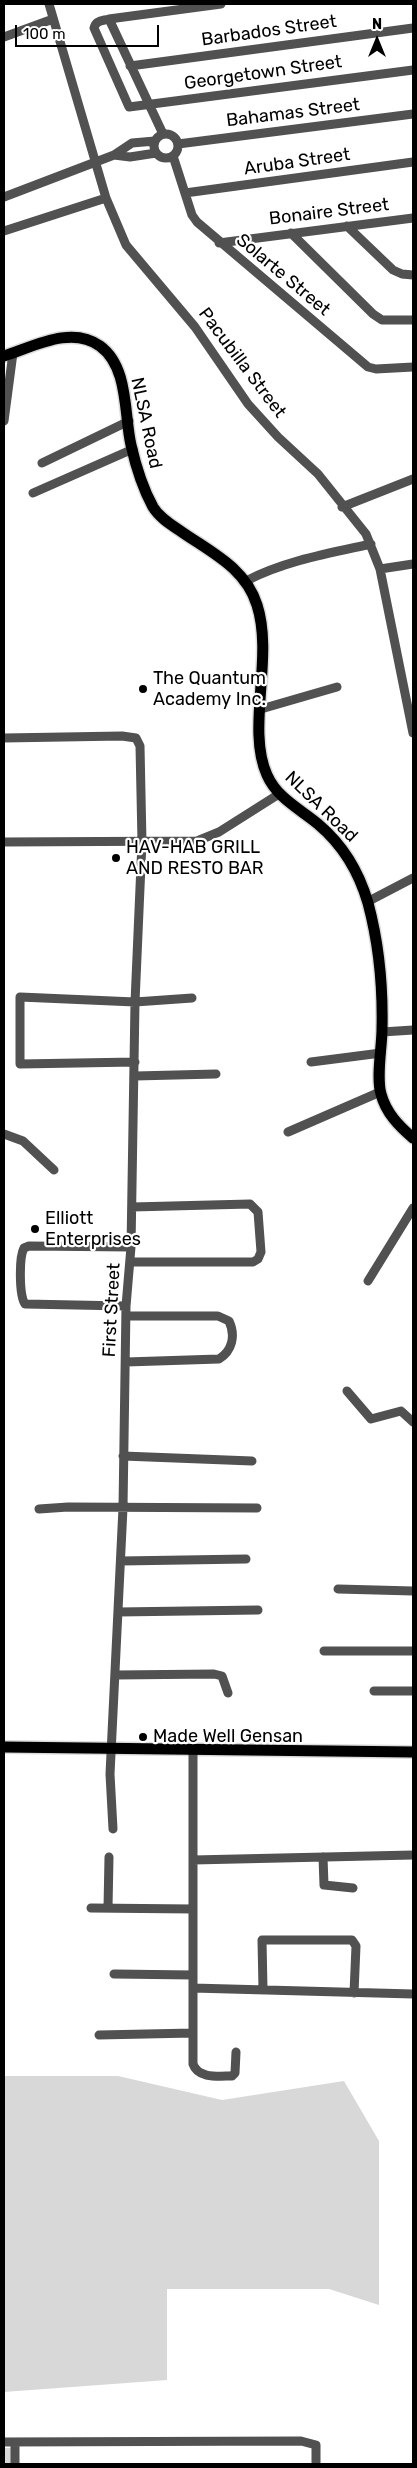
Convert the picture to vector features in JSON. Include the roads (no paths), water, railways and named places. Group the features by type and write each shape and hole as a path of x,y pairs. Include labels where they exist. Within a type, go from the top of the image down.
{"main road":[{"name":"NLSA Road","path":"8,355 58,339 80,339 100,346 109,355 122,385 139,480 158,514 232,567 246,581 258,606 263,630 260,740 265,772 279,794 317,823 342,848 358,876 374,928 380,974 382,1032 380,1092 389,1113 413,1138"},
{"path":"4,1747 413,1752"}],"street":[{"name":"Pacubilla Street","path":"49,4 106,198 126,245 195,327 248,404 278,437 318,474 342,507 362,529 371,544 380,570 413,733"},
{"path":"155,140 154,148 156,153 162,158 173,156 178,144 172,136 163,134 147,105 109,19 221,4"},
{"path":"4,37 53,19"},
{"name":"Georgetown Street","path":"109,19 98,21 94,28 126,102 130,107 413,70"},
{"name":"Barbados Street","path":"130,66 413,28"},
{"name":"Bahamas Street","path":"178,144 413,114"},
{"path":"4,197 114,155 132,143 155,140 163,134"},
{"path":"114,155 130,158 156,153"},
{"name":"Solarte Street","path":"173,156 192,215 219,243 368,367 376,369 413,367"},
{"name":"Aruba Street","path":"185,193 413,162"},
{"path":"4,231 106,198"},
{"name":"Bonaire Street","path":"219,243 413,218"},
{"path":"347,226 393,270 402,274 413,275"},
{"path":"291,234 373,314 382,320 413,320"},
{"path":"4,421 8,355"},
{"path":"42,463 129,421"},
{"path":"34,493 132,449"},
{"path":"342,507 413,479"},
{"path":"246,581 258,575 316,556 371,544"},
{"path":"380,570 413,564"},
{"path":"261,709 337,687"},
{"name":"First Street","path":"4,738 122,736 136,738 140,746 142,842 135,1002 131,1247 126,1306 123,1508 110,1774 113,1829"},
{"path":"4,842 186,842 208,838 279,794"},
{"path":"367,902 413,878"},
{"path":"135,1062 20,1064 20,997 135,1002 192,998"},
{"path":"382,1032 413,1030"},
{"path":"311,1062 381,1053"},
{"path":"135,1076 216,1074"},
{"path":"288,1132 380,1092"},
{"path":"4,1134 23,1141 54,1170"},
{"path":"130,1262 253,1262 258,1260 261,1252 258,1212 250,1204 132,1207"},
{"path":"368,1281 413,1208"},
{"path":"126,1306 25,1304 21,1295 21,1258 24,1248 29,1246 131,1247"},
{"path":"126,1316 218,1316 229,1321 232,1345 225,1355 218,1359 126,1362"},
{"path":"347,1391 371,1419 401,1411 413,1422"},
{"path":"123,1456 252,1461"},
{"path":"38,1509 257,1508"},
{"path":"121,1561 246,1559"},
{"path":"338,1589 413,1591"},
{"path":"118,1612 258,1610"},
{"path":"324,1652 413,1651"},
{"path":"116,1675 214,1674 222,1676 225,1680 228,1693"},
{"path":"374,1691 413,1691"},
{"path":"193,1750 193,2064 195,2070 201,2074 232,2076 235,2073 236,2052"},
{"path":"193,1860 413,1855"},
{"path":"108,1908 109,1857"},
{"path":"323,1857 324,1885 353,1888"},
{"path":"91,1908 193,1909"},
{"path":"263,1989 262,1940 352,1940 356,1946 354,1994"},
{"path":"114,1974 193,1975"},
{"path":"193,1988 263,1989 354,1994 413,1994"},
{"path":"99,2035 193,2033"},
{"path":"4,2442 301,2441 316,2445 316,2464"},
{"path":"15,2442 15,2464"}],"place":[{"name":"The Quantum Academy Inc.","path":"143,689"},
{"name":"HAV-HAB GRILL AND RESTO BAR","path":"116,858"},
{"name":"Elliott Enterprises","path":"35,1229"},
{"name":"Made Well Gensan","path":"143,1737"}]}
